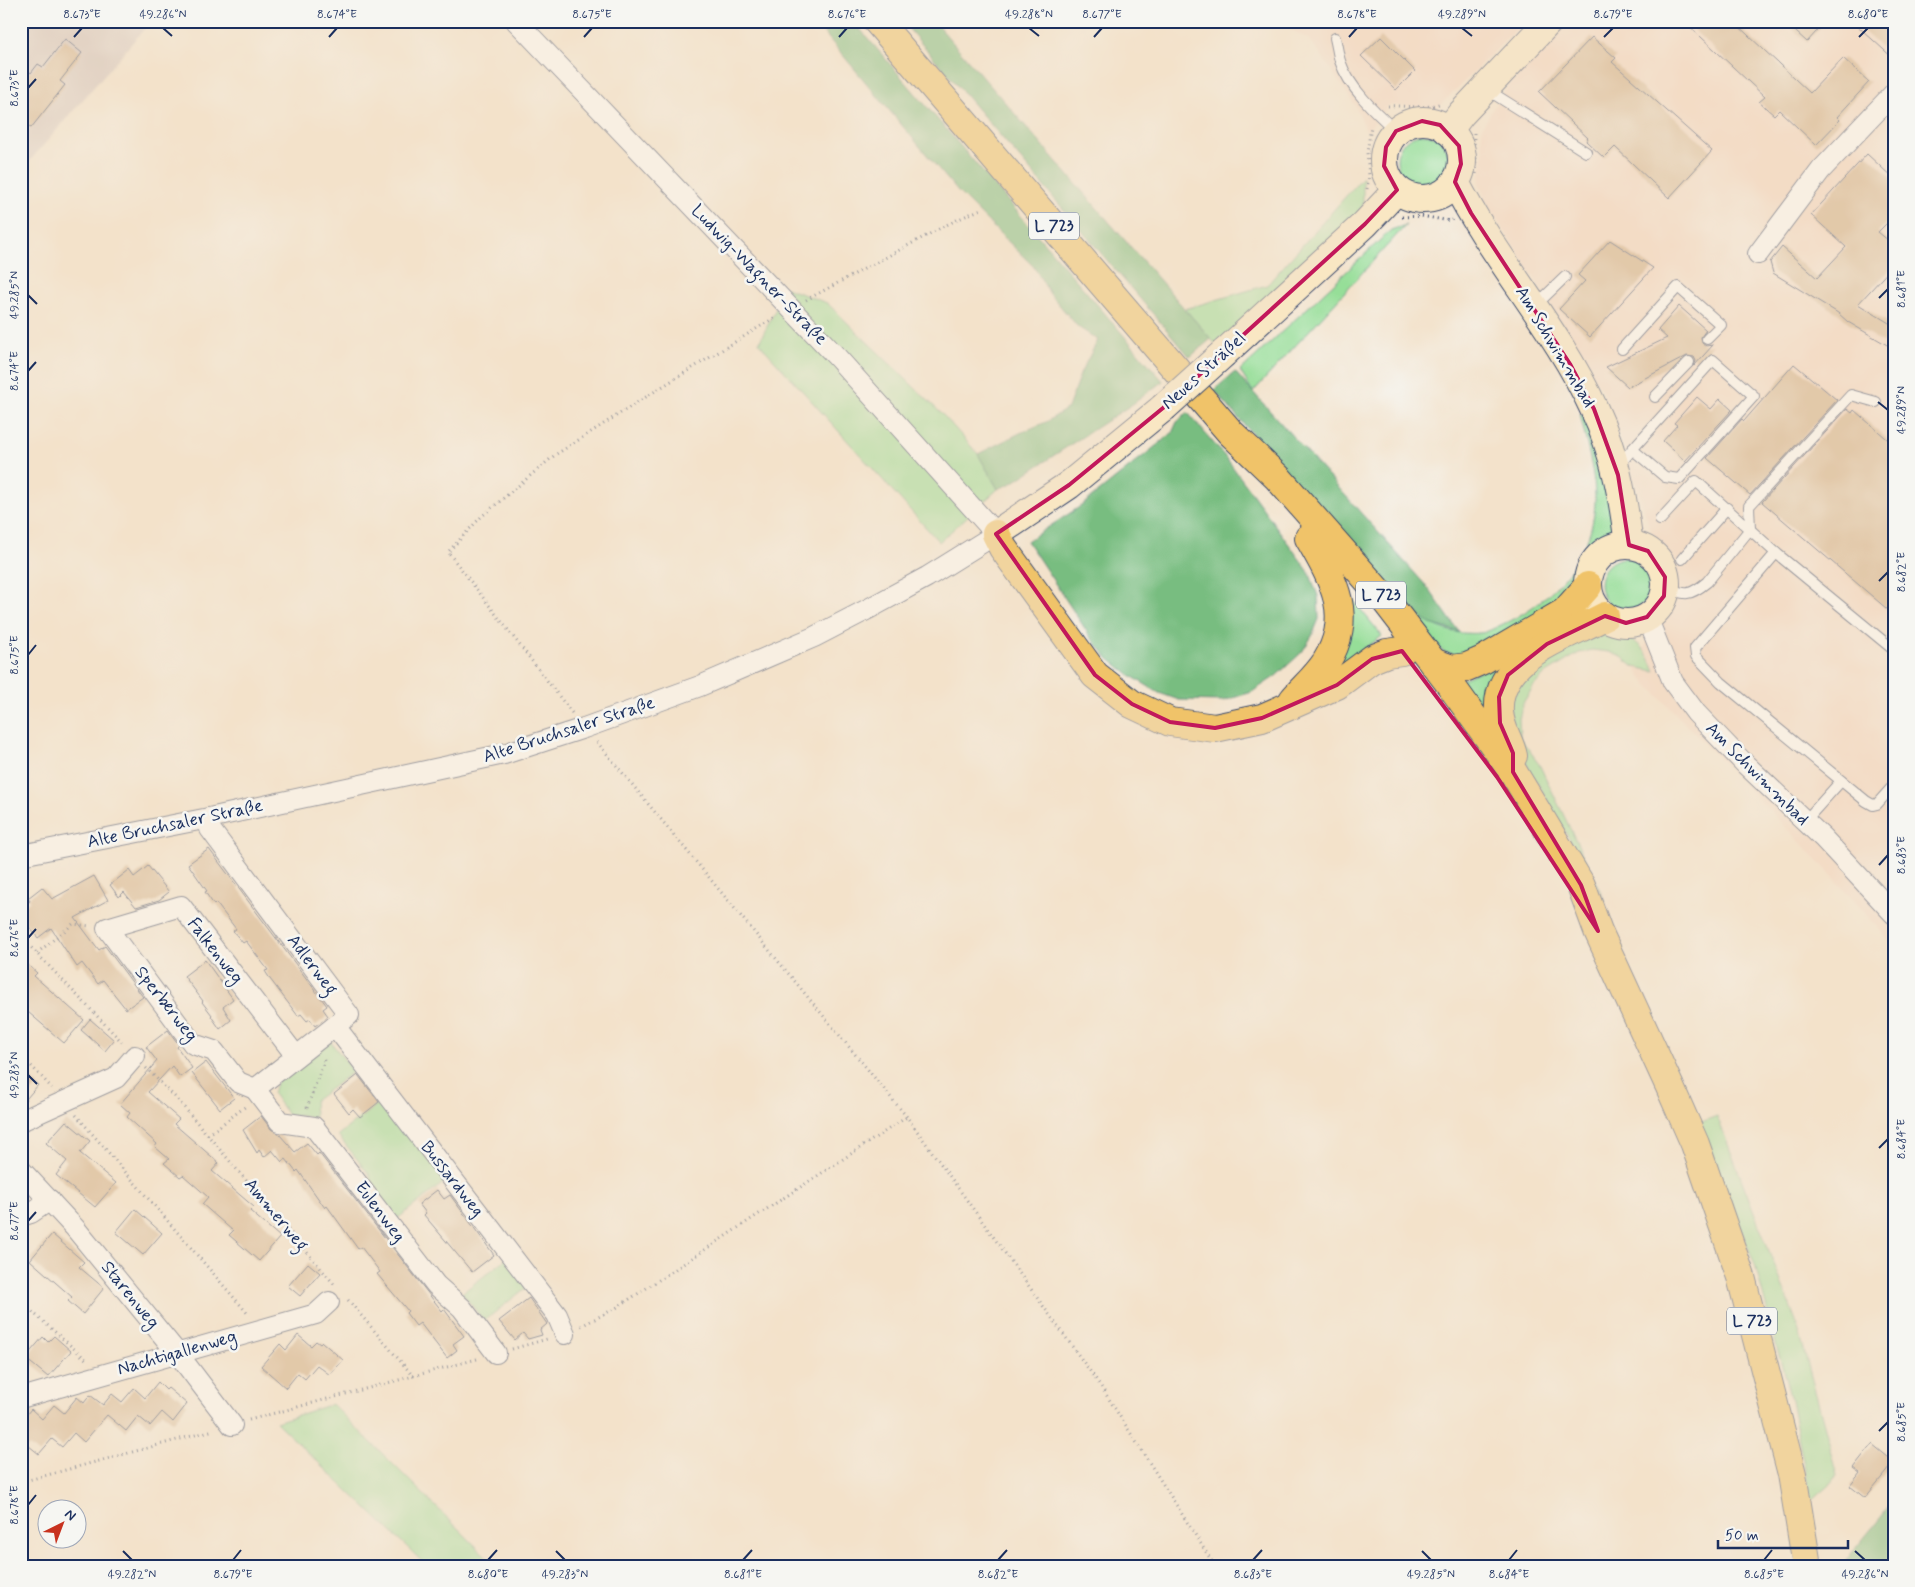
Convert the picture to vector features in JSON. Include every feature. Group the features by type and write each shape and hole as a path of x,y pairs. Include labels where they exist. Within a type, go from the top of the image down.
{"main road":[{"name":"L 723","path":"876,21 1230,432 1278,478 1382,596 1514,772 1580,885 1598,931 1695,1144 1741,1277 1792,1474 1807,1566"},
{"name":"L 723","path":"1230,432 1268,488 1402,651 1497,777 1598,931"},
{"path":"996,534 1003,548 1095,675 1132,704 1170,722 1215,728 1262,718 1337,684 1372,659 1387,653 1402,651"},
{"path":"1285,709 1325,663 1337,640 1341,616 1339,598 1330,575 1309,538"},
{"path":"1432,662 1452,669 1467,667 1482,660 1565,612 1588,586"},
{"path":"1514,772 1513,753 1505,739 1499,712 1499,697 1508,676 1518,665 1547,644 1605,616"}],"street":[{"name":"Ludwig-Wagner-Straße","path":"516,21 836,356 996,534"},
{"path":"1448,131 1460,114 1549,21"},
{"path":"1758,254 1821,170 1894,93"},
{"path":"1422,121 1440,126 1448,131 1454,138 1461,155 1462,164 1455,182 1445,192 1433,198 1414,198 1397,190 1391,183 1384,166 1386,147 1396,131 1404,126 1422,121"},
{"name":"Am Schwimmbad","path":"1455,182 1488,242 1570,364 1594,409 1624,458 1624,508 1629,545"},
{"name":"Neues Sträßel","path":"996,534 1069,485 1163,408 1365,224 1397,190"},
{"name":"Am Schwimmbad","path":"1433,198 1488,242"},
{"name":"Alte Bruchsaler Straße","path":"21,855 209,818 504,754 584,728 700,686 814,636 927,577 996,534"},
{"path":"1629,545 1644,549 1656,558 1662,567 1666,587 1660,604 1647,617 1637,622 1626,623 1615,621 1605,616 1593,603 1588,586 1591,568 1602,553 1610,548 1629,545"},
{"name":"Am Schwimmbad","path":"1647,617 1673,682 1696,713 1805,821 1894,914"},
{"name":"Adlerweg","path":"209,818 210,829 349,1015 296,1056 257,1092"},
{"name":"Falkenweg","path":"107,928 181,906 296,1056"},
{"name":"Sperberweg","path":"107,928 193,1044 214,1051 238,1082 257,1092"},
{"name":"Bussardweg","path":"335,1026 558,1315 565,1334"},
{"path":"21,1121 116,1078 136,1056"},
{"path":"257,1092 280,1122 314,1127"},
{"name":"Eulenweg","path":"314,1127 436,1285 462,1308 496,1353"},
{"name":"Starenweg","path":"21,1170 50,1200 178,1354 232,1425"},
{"path":"21,1216 31,1213 50,1200"},
{"name":"Nachtigallenweg","path":"21,1398 178,1354 261,1328 316,1314 338,1296"}],"lane":[{"path":"1335,38 1340,62 1346,73 1372,109 1396,131"},
{"path":"1485,89 1586,152"},
{"path":"1534,308 1565,277"},
{"path":"1622,349 1678,287 1721,325 1707,339"},
{"path":"1713,360 1754,396 1679,479 1664,478 1624,458 1713,360"},
{"path":"1655,398 1689,362"},
{"path":"1666,587 1680,594 1691,593 1707,582 1750,529 1749,506 1851,395 1876,402"},
{"path":"1660,520 1696,481 1776,553 1894,650"},
{"path":"1682,559 1727,508"},
{"path":"1776,553 1695,648 1696,656 1722,682 1841,781 1873,805 1877,804 1894,785"},
{"path":"1805,821 1841,781"}],"path":[{"path":"981,209 950,223 790,308 555,455 482,517 448,552 584,728 907,1117 1100,1385 1215,1566"},
{"path":"36,953 73,924 107,928"},
{"name":"Ammerweg","path":"21,937 177,1099 338,1296 414,1377 496,1353"},
{"path":"314,1127 306,1111 324,1061 316,1041"},
{"path":"21,1055 64,1101 261,1328"},
{"path":"208,1135 257,1092"},
{"path":"496,1353 565,1334 616,1308 907,1117"},
{"path":"21,1302 104,1374"}],"highlighted area":[{"path":"1422,121 1440,125 1459,146 1461,164 1455,182 1471,213 1570,364 1594,409 1618,475 1629,545 1648,551 1665,577 1664,596 1647,617 1626,623 1605,616 1547,644 1508,675 1499,697 1500,723 1513,753 1513,772 1581,885 1598,931 1497,777 1402,651 1372,659 1337,685 1262,718 1215,728 1170,722 1132,704 1095,675 996,534 1069,485 1163,408 1365,224 1397,190 1384,166 1386,147 1396,131"}],"shaded area":[{"path":"21,21 151,21 21,171"},
{"path":"1276,21 1525,21 1437,108 1389,105 1367,131 1355,105 1310,40"},
{"path":"1570,21 1894,21 1894,946 1826,869 1643,680 1634,667 1664,609 1675,596 1675,574 1667,554 1655,542 1604,394 1535,279 1488,206 1479,183 1483,151 1481,141 1483,126 1502,93"}],"green space":[{"path":"814,21 853,21 1163,381 1134,403 1012,483 998,489 978,454 1046,422 1068,408 1081,372 1098,340 1078,327 1050,294 1034,267 959,193"},
{"path":"902,21 934,21 1211,339 1190,357"},
{"path":"1418,134 1428,134 1442,141 1449,155 1449,165 1442,179 1428,186 1418,186 1408,182 1401,175 1397,165 1397,155 1401,145 1408,138"},
{"path":"1363,177 1363,206 1350,226 1218,347 1185,309 1267,285"},
{"path":"1406,225 1253,392 1240,371 1391,230"},
{"path":"786,288 827,303 944,416 978,454 998,489 939,542 759,343"},
{"path":"1235,372 1428,588 1459,632 1430,624 1395,598 1214,390"},
{"path":"1188,413 1227,459 1309,572 1318,596 1319,619 1312,636 1302,652 1276,676 1252,692 1223,701 1179,700 1159,693 1128,674 1108,658 1092,639 1027,541 1081,506 1172,433 1177,422"},
{"path":"1580,413 1585,417 1610,483 1616,523 1610,544 1593,555 1576,593 1467,658 1444,652 1428,640 1395,598 1434,625 1461,633 1485,632 1518,617 1534,606 1562,581 1583,550 1594,514 1595,489"},
{"path":"1621,558 1631,558 1645,565 1652,579 1652,589 1645,603 1631,610 1621,610 1611,606 1604,599 1600,589 1600,579 1604,569 1611,562"},
{"path":"1345,590 1382,636 1327,676"},
{"path":"1596,629 1625,637 1639,645 1645,651 1655,671 1634,667 1622,657 1609,652 1592,650 1579,653 1545,674 1533,687 1523,703 1519,719 1520,738 1538,762 1605,901 1514,742 1509,698 1537,660"},
{"path":"1525,652 1492,720 1458,681"},
{"path":"329,1040 354,1071 314,1101 315,1117 288,1115 273,1094 276,1082"},
{"path":"383,1100 446,1181 397,1219 367,1180 371,1177 338,1135"},
{"path":"1717,1116 1796,1321 1838,1476 1811,1500 1790,1396 1755,1265 1699,1123"},
{"path":"506,1259 527,1287 484,1321 462,1293"},
{"path":"332,1404 496,1566 427,1566 276,1422"},
{"path":"1894,1501 1894,1566 1841,1566"}],"building":[{"path":"1684,21 1733,21 1810,93 1843,58 1869,82 1837,117 1840,120 1816,145 1779,110 1774,115 1759,102 1765,97"},
{"path":"1784,21 1826,21 1807,42"},
{"path":"1852,21 1894,21 1894,59"},
{"path":"1381,37 1415,71 1396,90 1361,56"},
{"path":"1592,37 1616,58 1612,62 1712,151 1669,198 1615,147 1604,158 1586,141 1588,138 1539,92"},
{"path":"65,39 82,53 60,81 65,85 31,128 21,121 21,65 31,73 38,64 43,67"},
{"path":"1867,154 1894,179 1894,216 1878,232 1894,245 1894,265 1858,304 1894,326 1894,349 1848,322 1838,313 1773,273 1770,262 1782,247 1817,278 1846,247 1811,215"},
{"path":"1610,240 1653,268 1590,337 1559,309 1585,281 1578,275"},
{"path":"1679,306 1706,330 1701,337 1702,343 1706,346 1713,345 1694,366 1696,361 1694,357 1687,356 1628,387 1606,367 1667,338 1658,330"},
{"path":"1794,364 1837,400 1750,495 1707,458 1742,419 1744,421"},
{"path":"1697,397 1711,409 1720,399 1732,410 1685,461 1663,441 1677,425 1674,423"},
{"path":"1847,409 1852,413 1854,410 1894,445 1894,615 1762,502"},
{"path":"209,849 327,1006 323,1009 328,1016 315,1026 310,1019 307,1021 301,1014 298,1016 270,979 265,971 268,970 246,941 243,943 233,931 236,929 216,903 214,905 205,892 207,891 188,864"},
{"path":"148,866 169,892 159,900 136,907 124,892 119,897 110,885 129,870 134,877"},
{"path":"94,876 108,900 75,918 99,950 105,946 143,997 126,1009 103,980 98,984 82,963 77,967 51,928 38,938 21,917 21,908 30,901 28,898 42,887 52,899"},
{"path":"21,959 37,973 34,976 84,1020 64,1043 21,1006"},
{"path":"205,960 233,999 223,1007 231,1020 220,1029 203,1001 184,976"},
{"path":"90,1019 114,1040 105,1051 81,1030"},
{"path":"168,1030 192,1068 180,1077 172,1066 148,1092 179,1119 174,1124 219,1163 212,1171 254,1207 250,1211 280,1237 259,1261 229,1235 233,1231 202,1204 208,1197 183,1175 180,1177 164,1163 169,1159 155,1147 157,1144 127,1117 130,1113 120,1104 157,1061 146,1047"},
{"path":"206,1062 234,1098 220,1109 192,1073"},
{"path":"21,1071 38,1085 21,1105"},
{"path":"358,1075 379,1102 360,1117 353,1109 349,1113 334,1094"},
{"path":"261,1116 271,1129 279,1134 295,1152 307,1143 317,1155 319,1153 442,1311 444,1309 464,1336 453,1344 457,1350 447,1358 420,1323 416,1326 406,1313 408,1311 377,1274 380,1272 361,1247 358,1249 327,1206 325,1208 298,1170 296,1172 286,1159 282,1162 272,1150 264,1157 259,1150 257,1153 243,1130"},
{"path":"66,1121 90,1141 80,1153 116,1183 95,1207 56,1175 67,1161 46,1143"},
{"path":"437,1190 444,1199 450,1195 494,1255 472,1272 424,1215 426,1213 419,1204"},
{"path":"135,1209 162,1233 143,1255 116,1232"},
{"path":"52,1234 84,1262 79,1267 104,1288 83,1314 68,1301 72,1297 30,1260"},
{"path":"308,1263 320,1273 300,1296 288,1286"},
{"path":"529,1298 547,1324 540,1330 542,1335 528,1339 523,1333 515,1340 499,1321"},
{"path":"298,1335 311,1346 316,1341 320,1344 322,1342 343,1360 330,1375 317,1365 305,1379 298,1373 286,1388 261,1366 280,1344 286,1350"},
{"path":"54,1336 71,1351 48,1377 25,1358 43,1337 48,1342"},
{"path":"158,1382 166,1390 168,1388 187,1404 173,1422 162,1412 150,1426 138,1416 126,1431 107,1415 84,1442 74,1433 62,1447 52,1439 39,1454 29,1446 21,1455 21,1421 31,1409 42,1419 54,1405 64,1413 77,1397 84,1403 90,1395 103,1405 112,1394 122,1402 134,1388 145,1398"},
{"path":"1872,1444 1894,1462 1865,1498 1850,1486 1860,1473 1853,1468"}]}
